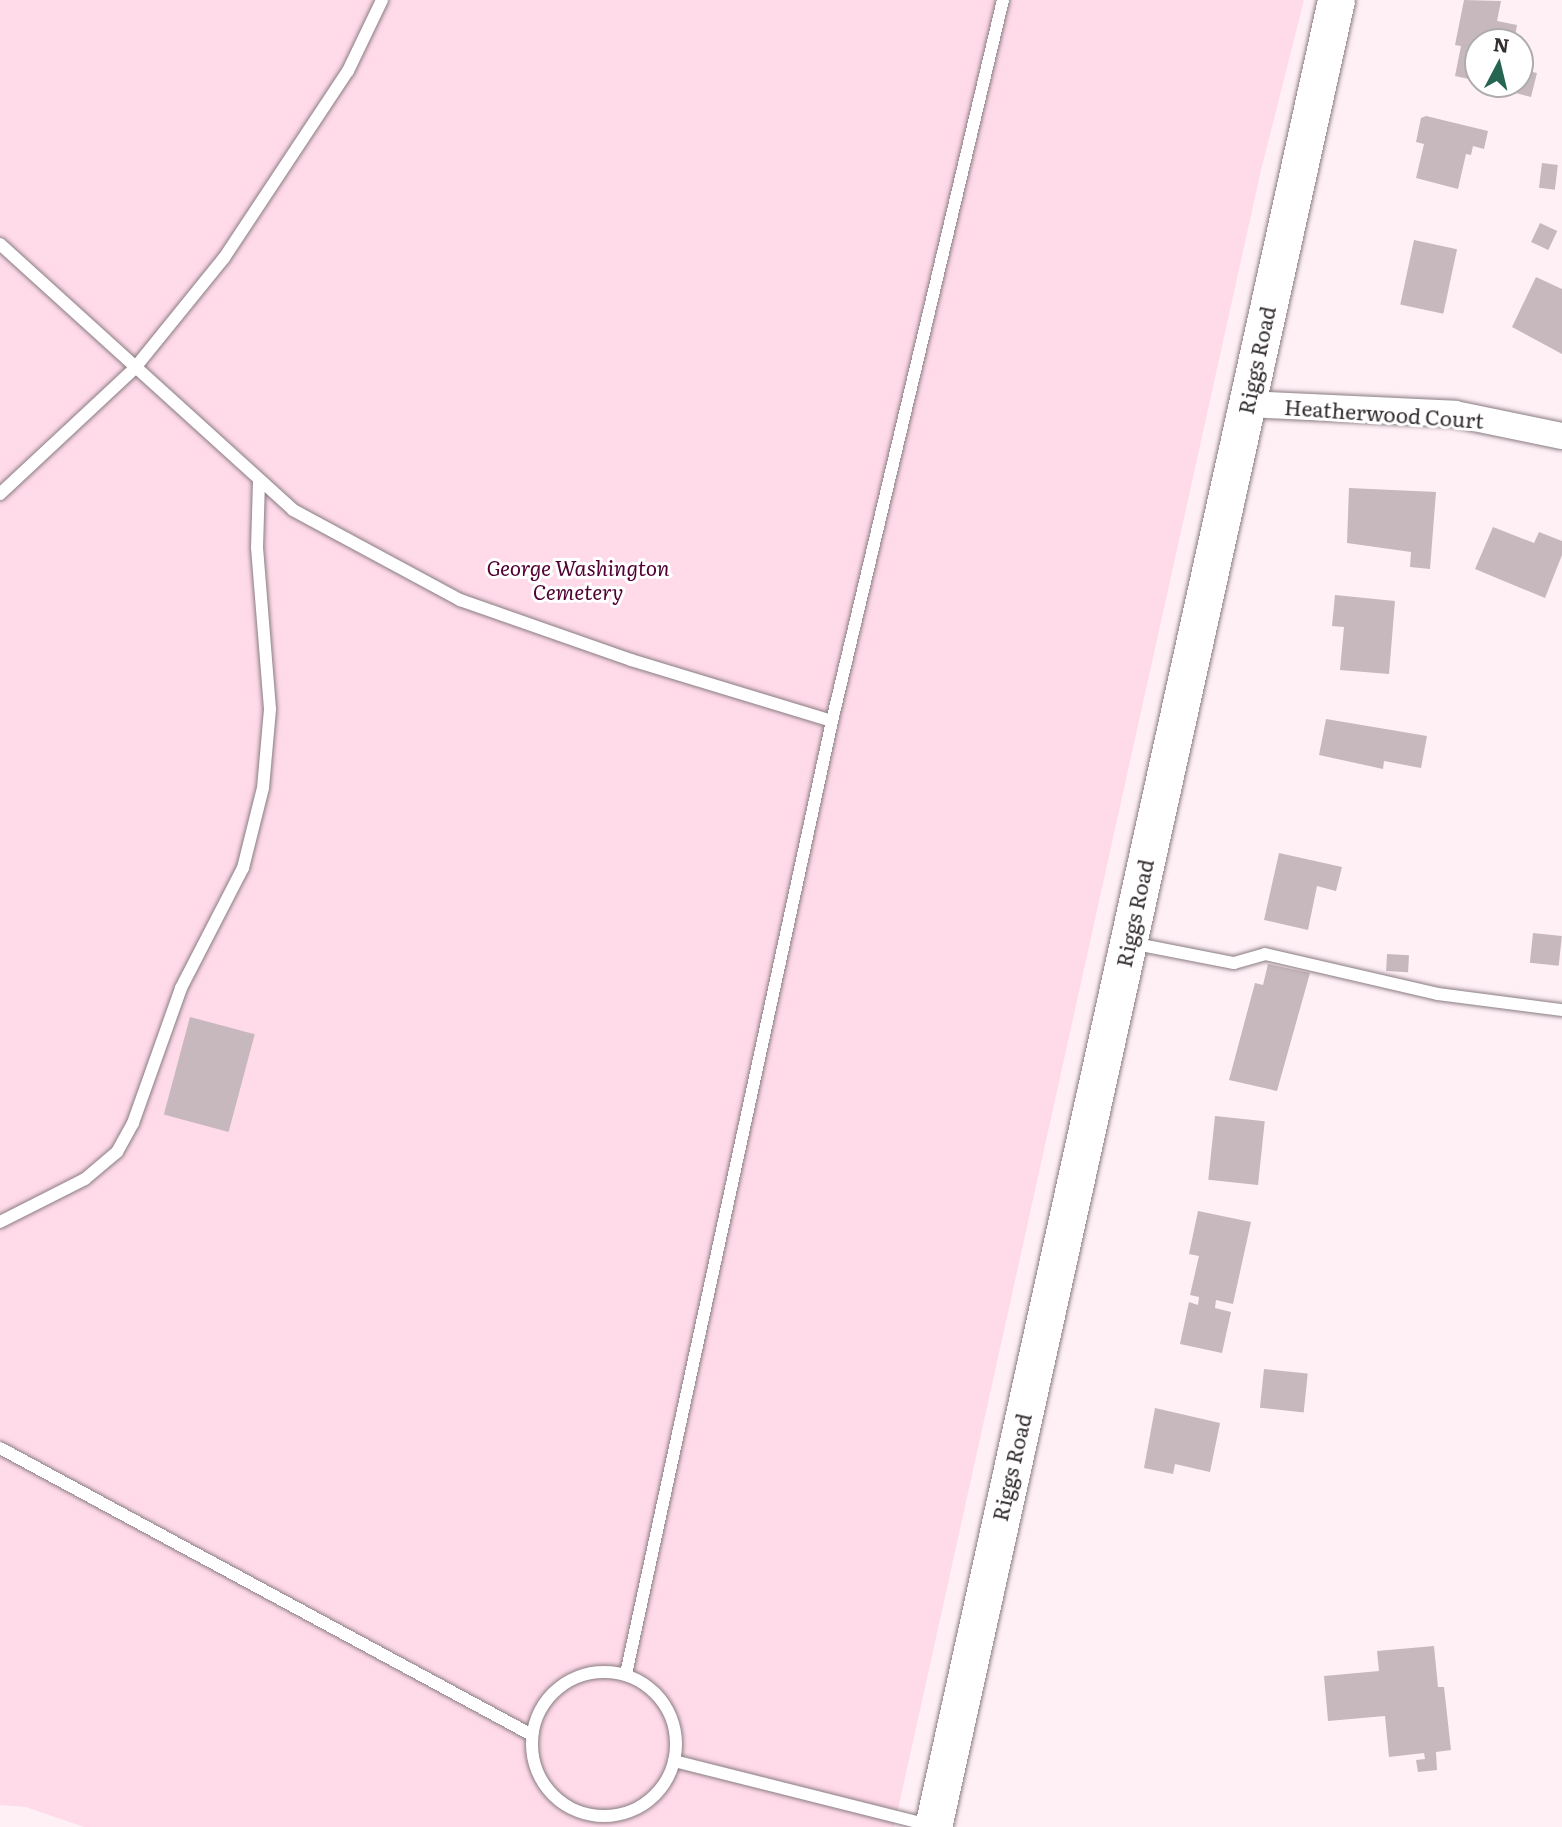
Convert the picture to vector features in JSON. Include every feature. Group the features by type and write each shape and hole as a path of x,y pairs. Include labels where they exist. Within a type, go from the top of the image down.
{"main road":[{"name":"Riggs Road","path":"933,1827 1336,0"}],"street":[{"name":"Heatherwood Court","path":"1246,404 1455,414 1562,436"}],"lane":[{"path":"0,494 134,369 224,258 348,71 382,0"},
{"path":"626,1674 832,722 1003,0"},
{"path":"0,244 134,369 184,407 293,510 460,600 631,660 832,722"},
{"path":"0,1222 85,1180 117,1152 149,1081 181,988 243,868 263,788 270,709 257,548 259,480"},
{"path":"1127,942 1234,963 1265,954 1438,994 1562,1010"},
{"path":"0,1448 532,1735"},
{"path":"589,1672 626,1674 656,1693 667,1708 674,1725 674,1761 663,1785 643,1804 590,1821 558,1800 545,1787 534,1762 532,1735 536,1717 557,1688 589,1672"},
{"path":"674,1761 933,1827"}],"green space":[{"name":"George Washington Cemetery","path":"0,0 1304,0 1261,170 894,1827 84,1827 26,1807 0,1805"}],"building":[{"path":"1464,0 1501,1 1497,21 1517,25 1516,28 1464,28 1464,78 1455,76 1461,46 1455,45"},
{"path":"1426,116 1488,131 1484,149 1473,146 1471,155 1466,154 1458,189 1416,178 1424,144 1416,142 1421,118"},
{"path":"1542,163 1558,165 1555,190 1539,188"},
{"path":"1540,223 1557,231 1548,250 1531,242"},
{"path":"1414,240 1457,249 1443,314 1400,305"},
{"path":"1536,277 1562,289 1562,354 1512,327"},
{"path":"1349,488 1436,492 1430,569 1410,567 1411,552 1347,543"},
{"path":"1493,527 1534,543 1539,532 1562,541 1562,555 1545,598 1475,569"},
{"path":"1335,595 1395,601 1389,674 1340,670 1344,627 1332,626"},
{"path":"1326,719 1427,736 1421,768 1384,761 1383,769 1319,755"},
{"path":"1279,853 1342,867 1336,891 1317,886 1308,930 1264,920"},
{"path":"1533,933 1562,936 1559,966 1530,963"},
{"path":"1387,954 1409,955 1408,972 1386,971"},
{"path":"1268,964 1310,973 1277,1091 1229,1080 1255,983 1263,985"},
{"path":"190,1017 255,1034 229,1132 164,1115"},
{"path":"1215,1116 1265,1121 1258,1185 1208,1180"},
{"path":"1198,1211 1251,1222 1233,1304 1216,1300 1215,1308 1231,1312 1222,1353 1180,1344 1189,1302 1198,1305 1199,1297 1190,1295 1199,1256 1189,1254"},
{"path":"1264,1369 1308,1374 1304,1412 1260,1408"},
{"path":"1155,1408 1220,1423 1210,1472 1175,1464 1173,1474 1144,1468"},
{"path":"1434,1646 1438,1687 1444,1687 1451,1750 1436,1752 1437,1770 1418,1772 1416,1760 1425,1759 1424,1753 1389,1757 1385,1716 1328,1721 1324,1676 1379,1671 1377,1651"}]}
